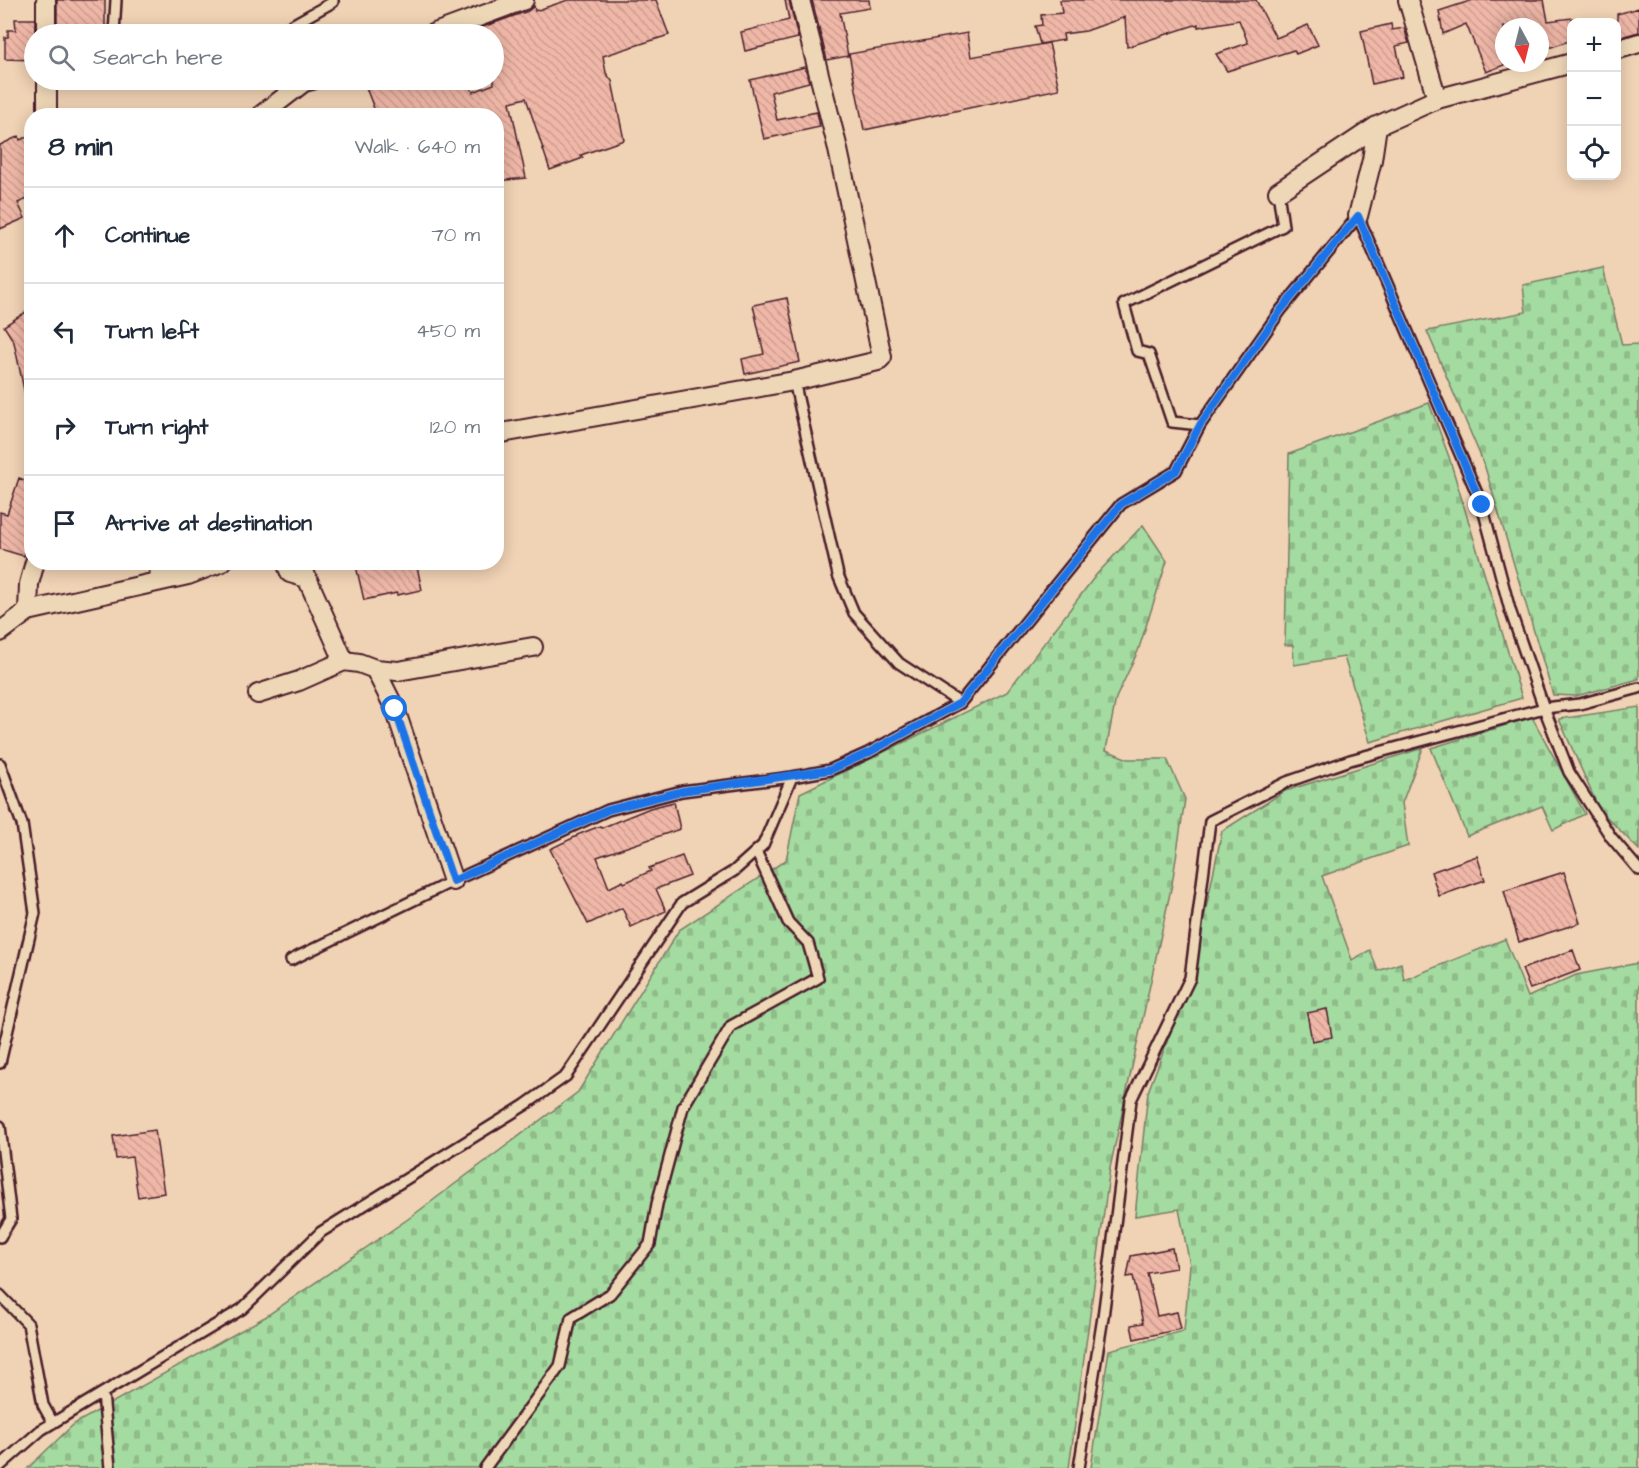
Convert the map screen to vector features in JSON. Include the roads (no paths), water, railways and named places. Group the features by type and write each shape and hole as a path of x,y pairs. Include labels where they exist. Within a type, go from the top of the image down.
{"street":[{"path":"46,0 46,24"},
{"path":"459,24 524,0"},
{"path":"504,433 794,381 878,361 882,357 837,145 800,0"},
{"path":"1408,0 1437,99"},
{"path":"1621,49 1639,43"},
{"path":"1278,192 1377,126 1437,99 1567,64"},
{"path":"47,90 47,108"},
{"path":"270,108 294,90"},
{"path":"1358,216 1372,160 1377,126"},
{"path":"28,611 28,584 32,570"},
{"path":"0,632 28,611 159,572 188,574 199,570"},
{"path":"289,570 290,573 307,578 344,661"},
{"path":"258,694 298,681 344,661 359,663 375,669 398,671 533,647"},
{"path":"375,669 395,709 453,881"}],"lane":[{"path":"115,24 116,0"},
{"path":"294,24 333,0"},
{"path":"1200,425 1172,422 1149,354 1137,351 1124,304 1283,226 1278,192"},
{"path":"291,960 453,881 608,810 682,791 830,770 868,753 960,703 1121,504 1176,471 1200,425 1281,310 1358,216 1482,505 1510,610 1569,772 1611,837 1639,870"},
{"path":"794,381 838,574 854,613 899,663 960,703"},
{"path":"1079,1468 1103,1317 1131,1100 1190,978 1210,821 1287,782 1350,760 1544,708 1580,704 1639,688"},
{"path":"0,764 22,824 35,913 0,1064"},
{"path":"0,1466 40,1430 242,1309 321,1232 525,1105 566,1076 682,903 734,871 763,845 792,777"},
{"path":"485,1468 560,1366 571,1318 610,1294 650,1244 657,1204 683,1107 731,1026 818,978 808,943 788,922 756,852"},
{"path":"0,1015 11,1015"},
{"path":"0,1125 11,1219 0,1237"},
{"path":"0,1295 4,1305 28,1324 43,1405 53,1423"},
{"path":"103,1394 110,1468"}]}
